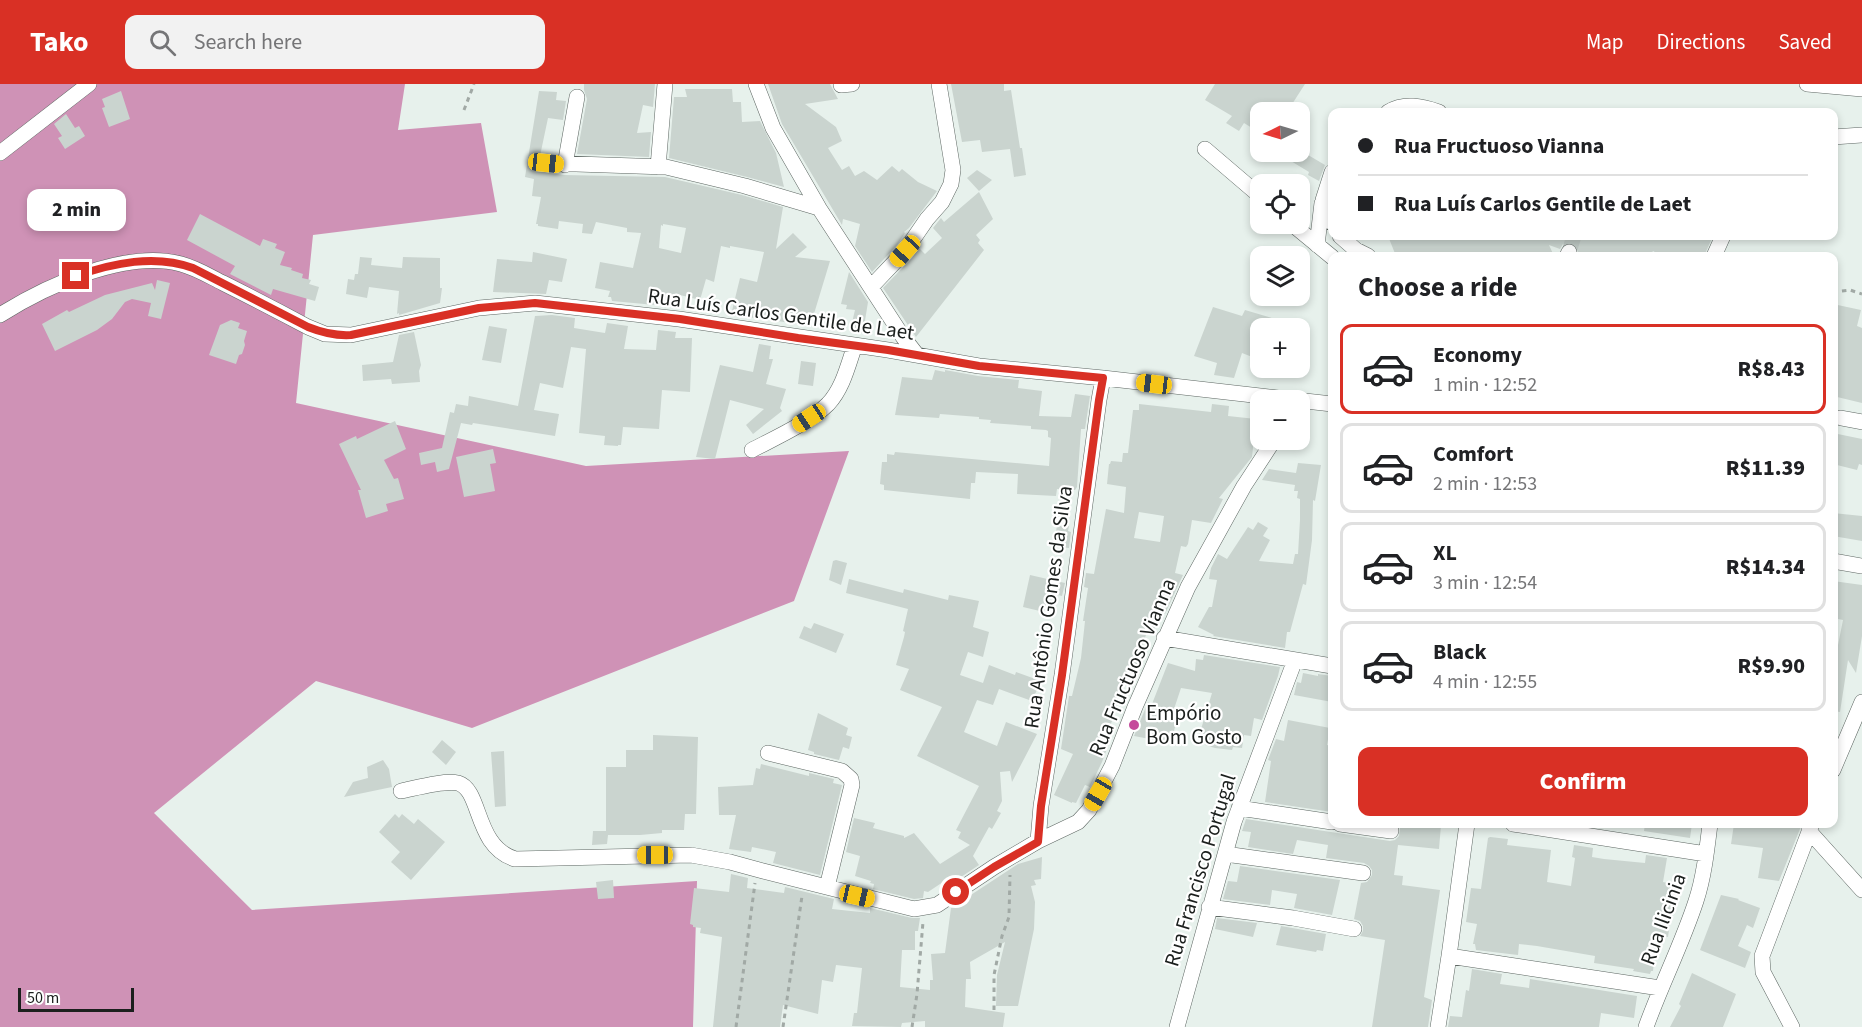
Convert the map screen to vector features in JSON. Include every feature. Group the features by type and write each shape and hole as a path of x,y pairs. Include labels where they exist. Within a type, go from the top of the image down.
{"street":[{"path":"0,153 89,84"},
{"path":"658,167 665,84"},
{"path":"756,84 773,128 819,208 917,355"},
{"path":"871,287 905,251 942,202 951,184 953,170 939,84"},
{"path":"1807,84 1862,89"},
{"path":"565,165 577,97"},
{"path":"1398,108 1409,106 1428,108"},
{"path":"1838,137 1862,135"},
{"path":"1205,149 1250,187"},
{"path":"546,163 658,167 737,184 819,208"},
{"path":"1317,245 1323,200 1328,184"},
{"path":"1323,200 1328,213"},
{"path":"1304,234 1328,254"},
{"path":"1345,240 1360,252"},
{"name":"Rua Luís Carlos Gentile de Laet","path":"0,315 36,294 88,272 138,262 163,260 193,268 325,334 351,335 487,307 535,303 680,319 979,366 1250,395"},
{"path":"753,450 790,430 828,404 846,374 855,345"},
{"name":"Rua Antônio Gomes da Silva","path":"1038,842 1042,795 1062,675 1103,378"},
{"name":"Rua Luís Carlos Gentile de Laet","path":"1310,402 1328,404"},
{"path":"1841,418 1862,422"},
{"name":"Rua Fructuoso Vianna","path":"924,908 937,905 1008,859 1078,822 1089,810 1112,766 1134,707 1188,587 1219,528 1267,450"},
{"path":"1838,562 1862,566"},
{"path":"1164,638 1328,665"},
{"name":"Rua Francisco Portugal","path":"1177,1027 1209,907 1239,808 1295,660"},
{"path":"1838,758 1862,702"},
{"path":"768,753 842,771 851,779 852,785 826,888"},
{"path":"401,790 458,783 467,789 490,841 504,856 515,859 691,855 730,861 826,888 914,909 924,908"},
{"path":"1239,808 1328,821"},
{"path":"1369,828 1391,831"},
{"path":"1437,1027 1466,828"},
{"path":"1539,828 1706,854"},
{"name":"Rua Ilicinia","path":"1646,1027 1697,900 1709,828"},
{"path":"1792,1027 1763,972 1762,956 1810,828"},
{"path":"1811,828 1862,890"},
{"path":"1225,854 1363,873"},
{"path":"1209,907 1354,929"},
{"path":"1449,956 1660,988"}],"path":[{"path":"464,110 474,84"},
{"path":"1838,291 1850,290 1862,294"},
{"path":"994,1010 994,975 1002,936 1009,917 1010,870 1008,859"},
{"path":"736,1027 757,870"},
{"path":"783,1027 804,882"},
{"path":"912,1027 921,961 924,908"}],"shaded area":[{"path":"0,84 405,84 398,130 481,123 497,212 313,235 296,403 586,466 849,451 794,601 472,728 316,681 154,813 252,910 697,881 693,1027 0,1027"}],"building":[{"path":"584,84 655,84 653,107 643,105 637,133 651,132 649,157 577,154 587,99"},
{"path":"768,84 830,84 838,99 805,104 836,127 842,141 828,148 842,170 849,166 855,176 864,171 877,180 892,166 899,172 902,169 918,182 937,191 904,232 897,245 872,272 855,246 860,224 843,219 842,225 782,124"},
{"path":"951,84 1004,84 1004,91 1011,90 1026,175 1014,177 1010,149 982,152 980,140 962,142"},
{"path":"1215,84 1305,84 1293,102 1250,102 1250,127 1244,123 1239,131 1226,123 1232,116 1205,100"},
{"path":"685,89 732,89 733,102 741,102 742,122 760,121 776,153 784,187 669,158 674,97 687,97"},
{"path":"121,91 130,119 109,127 102,108 105,107 102,99"},
{"path":"539,91 557,92 556,100 566,101 563,120 548,118 540,156 536,162 536,171 564,175 665,177 783,207 776,249 793,233 807,247 795,257 830,261 813,317 803,313 799,324 731,315 740,278 757,282 764,252 730,246 730,248 721,246 714,282 706,279 700,300 680,295 677,307 612,301 611,297 608,297 610,291 595,288 600,262 633,268 641,233 627,232 627,228 596,222 592,234 582,233 583,224 559,221 558,229 538,226 536,224 541,197 532,196 534,179 525,177","holes":["661,225 686,228 681,253 659,248"]},
{"path":"66,114 75,128 79,126 85,136 65,149 58,138 62,136 54,124"},
{"path":"1310,156 1325,165 1319,181 1310,176 1309,172 1292,162 1310,162"},
{"path":"977,170 992,180 979,191 967,178"},
{"path":"979,192 993,219 976,235 980,240 978,243 984,250 916,337 883,288 919,248 925,254 942,238 933,228 941,218 944,222"},
{"path":"200,214 260,246 263,239 277,244 275,248 285,252 280,265 303,274 302,278 311,280 309,284 319,287 315,301 273,289 271,295 230,274 235,266 187,240"},
{"path":"1390,240 1711,240 1706,252 1578,252 1577,246 1569,242 1563,244 1560,249 1549,245 1552,252 1394,252"},
{"path":"533,252 567,259 562,282 549,280 546,294 493,292 497,259 532,262"},
{"path":"360,257 372,258 371,265 402,268 403,257 440,258 440,288 442,288 440,303 399,315 397,314 399,291 369,287 367,298 346,294 348,279 354,280 355,274 358,274"},
{"path":"849,272 868,302 863,333 850,331 855,310 846,309 847,305 841,304"},
{"path":"157,280 170,283 161,319 148,316 151,303 132,299 125,302 112,319 97,330 55,351 42,324 67,310 69,312 105,295 152,283 155,290"},
{"path":"1838,305 1861,310 1857,326 1862,328 1862,403 1838,397"},
{"path":"1213,307 1242,316 1245,310 1272,318 1250,318 1250,356 1242,353 1234,378 1214,375 1217,363 1194,356"},
{"path":"552,315 575,318 574,328 605,333 607,323 628,326 624,349 656,350 658,330 676,332 675,338 692,338 690,392 662,390 659,429 623,427 621,445 604,445 605,436 579,433 586,349 571,347 563,388 540,383 534,410 559,414 555,436 461,423 449,469 437,472 435,462 421,465 419,453 442,448 450,412 454,413 456,404 468,406 469,396 518,406 535,316"},
{"path":"231,320 240,323 238,328 247,331 242,354 239,355 236,364 209,355 220,325"},
{"path":"489,326 507,329 501,363 482,360"},
{"path":"414,332 421,365 420,382 392,384 391,379 363,381 362,365 393,362 399,335"},
{"path":"759,344 771,346 769,359 773,359 766,384 786,389 780,408 782,411 753,434 746,425 764,409 730,400 715,459 696,457 720,365 753,372"},
{"path":"801,361 816,363 813,386 798,384"},
{"path":"935,370 1019,380 1018,388 1042,391 1039,416 1071,417 1075,394 1090,396 1085,429 1081,429 1075,490 1057,489 1056,496 1017,494 1018,474 976,472 975,483 971,483 970,499 884,490 884,485 880,484 882,462 887,462 887,454 894,455 895,452 1049,466 1051,438 1048,437 1046,430 1031,429 1031,426 990,423 991,420 979,419 979,417 940,414 939,418 895,415 902,377 932,380"},
{"path":"1139,404 1211,412 1212,404 1229,406 1228,416 1250,418 1252,457 1219,498 1223,499 1211,523 1192,520 1188,544 1186,547 1181,546 1175,573 1183,575 1165,614 1160,612 1154,630 1148,628 1137,665 1131,663 1128,666 1115,714 1106,735 1111,738 1102,762 1090,787 1085,785 1076,803 1072,803 1054,795 1073,754 1061,749 1069,696 1072,696 1081,658 1088,588 1084,587 1086,573 1094,574 1106,509 1124,513 1126,487 1107,484 1111,461 1122,462 1123,453 1128,453 1133,410 1139,410","holes":["1139,512 1164,516 1160,542 1134,538"]},
{"path":"395,421 406,449 384,460 394,479 398,478 404,499 386,504 388,511 366,518 358,490 361,490 339,444 356,436 357,439"},
{"path":"1838,434 1862,439 1862,465 1859,464 1857,470 1838,465"},
{"path":"493,449 496,463 490,464 495,491 464,497 456,457"},
{"path":"1298,463 1321,465 1315,501 1313,500 1312,540 1306,585 1303,584 1290,632 1287,632 1285,648 1213,636 1198,627 1209,607 1212,607 1217,580 1209,579 1211,568 1218,554 1227,559 1248,527 1253,530 1258,522 1268,528 1263,536 1270,540 1259,561 1293,564 1295,554 1298,554 1300,499 1297,498 1298,491 1294,491 1295,485 1262,480 1269,469 1296,473"},
{"path":"1838,514 1862,516 1862,541 1838,537"},
{"path":"1057,525 1069,526 1068,531 1071,532 1069,548 1054,546"},
{"path":"833,561 847,563 841,585 829,580"},
{"path":"1030,575 1065,583 1062,596 1049,593 1044,612 1023,607"},
{"path":"849,579 903,593 904,589 948,600 949,595 979,601 973,627 989,632 983,657 968,652 960,675 983,683 989,665 1015,675 1016,672 1041,681 1032,701 999,689 993,705 977,700 964,732 997,746 1006,722 1037,734 1012,782 1010,771 1000,772 1002,801 997,811 1001,813 992,829 989,827 973,856 979,865 952,883 949,878 928,892 924,891 923,898 914,899 873,889 874,884 870,883 871,881 855,876 860,856 846,852 854,818 875,823 873,828 904,836 904,838 914,833 940,864 970,845 958,838 961,832 956,830 979,786 917,756 942,707 900,690 909,669 896,665 904,637 905,632 903,631 908,609 846,593"},
{"path":"1838,582 1862,585 1862,636 1856,673 1848,660 1840,712 1838,712 1838,645 1843,620 1838,619"},
{"path":"814,623 844,634 836,653 799,638 804,626 811,629"},
{"path":"1204,655 1280,667 1262,720 1254,718 1251,736 1244,735 1242,748 1233,747 1232,750 1215,748 1205,745 1207,741 1198,739 1212,693 1181,688 1174,709 1179,711 1171,743 1134,736 1148,702 1152,704 1168,663 1195,671 1196,659 1203,660"},
{"path":"1303,673 1328,675 1328,701 1294,695 1297,682 1301,683"},
{"path":"818,713 848,728 846,735 852,737 849,749 843,747 839,760 814,754 808,750"},
{"path":"1288,720 1328,728 1328,811 1265,802 1271,761 1268,760 1276,739 1284,741"},
{"path":"653,735 698,737 696,814 685,814 684,830 662,830 662,833 640,835 608,835 607,844 592,845 593,831 606,831 606,767 626,767 626,750 653,750"},
{"path":"442,740 456,752 446,765 432,752"},
{"path":"504,751 506,806 495,807 491,752"},
{"path":"383,760 389,769 392,787 344,797 353,782 368,778 367,767"},
{"path":"761,764 809,776 809,773 834,779 833,783 842,785 820,875 773,863 776,852 752,847 751,852 729,849 736,815 719,815 718,787 753,785 756,768 760,769"},
{"path":"395,814 399,818 402,814 414,824 418,819 445,842 411,880 391,862 400,852 379,832"},
{"path":"1246,819 1390,841 1399,836 1400,828 1441,828 1439,849 1398,845 1394,875 1403,876 1402,885 1440,890 1424,997 1432,1000 1428,1027 1372,1027 1385,940 1360,936 1363,926 1360,921 1354,919 1361,883 1367,882 1372,875 1369,866 1364,863 1326,858 1328,845 1297,840 1293,854 1248,847 1251,832 1242,831"},
{"path":"1644,828 1691,828 1690,838 1644,831"},
{"path":"1733,828 1800,828 1779,881 1758,878 1763,848 1731,844"},
{"path":"1488,838 1508,839 1507,845 1551,850 1547,882 1571,886 1575,858 1572,857 1574,845 1593,848 1592,857 1604,859 1645,863 1646,855 1667,858 1663,882 1677,885 1668,937 1661,936 1658,954 1655,954 1653,971 1650,974 1633,971 1634,969 1594,963 1595,956 1537,946 1519,944 1518,955 1476,950 1473,944 1477,924 1466,922 1471,888 1481,889"},
{"path":"1042,857 1041,879 1034,880 1036,885 1031,886 1035,902 1034,929 1018,1006 996,1006 997,975 1005,942 970,962 971,979 966,979 965,1007 1005,1013 1003,1027 925,1027 925,1021 902,1023 901,1027 852,1026 854,1013 857,1013 862,968 836,965 833,982 822,980 818,1014 783,1005 780,1027 713,1027 722,937 700,933 701,928 690,924 694,888 729,892 731,874 748,878 747,888 784,893 785,887 834,899 832,909 870,913 870,908 920,918 918,931 915,931 915,950 902,950 900,987 930,990 930,980 933,980 931,954 945,953 951,908 1018,864"},
{"path":"1240,866 1340,880 1332,915 1294,908 1297,894 1272,890 1270,905 1223,899 1228,881 1237,882"},
{"path":"613,880 614,898 598,899 596,882"},
{"path":"1721,895 1739,899 1760,908 1753,928 1747,925 1738,946 1751,952 1745,968 1700,950"},
{"path":"1217,918 1257,923 1253,937 1215,929"},
{"path":"1281,926 1326,934 1323,951 1317,950 1316,952 1276,945"},
{"path":"1472,969 1502,974 1500,984 1529,988 1530,979 1637,996 1634,1018 1601,1013 1599,1027 1448,1027 1450,1016 1462,1017"},
{"path":"1692,973 1736,994 1723,1027 1670,1027 1681,1006 1679,1004"}],"tunnel":[{"path":"1569,252 1573,240"}],"place":[{"name":"Empório Bom Gosto","path":"1134,725"}],"route":[{"path":"76,276 104,268 147,261 177,262 325,334 351,335 479,308 535,303 680,319 979,366 1103,378 1062,675 1050,741 1038,842 956,892"}]}
